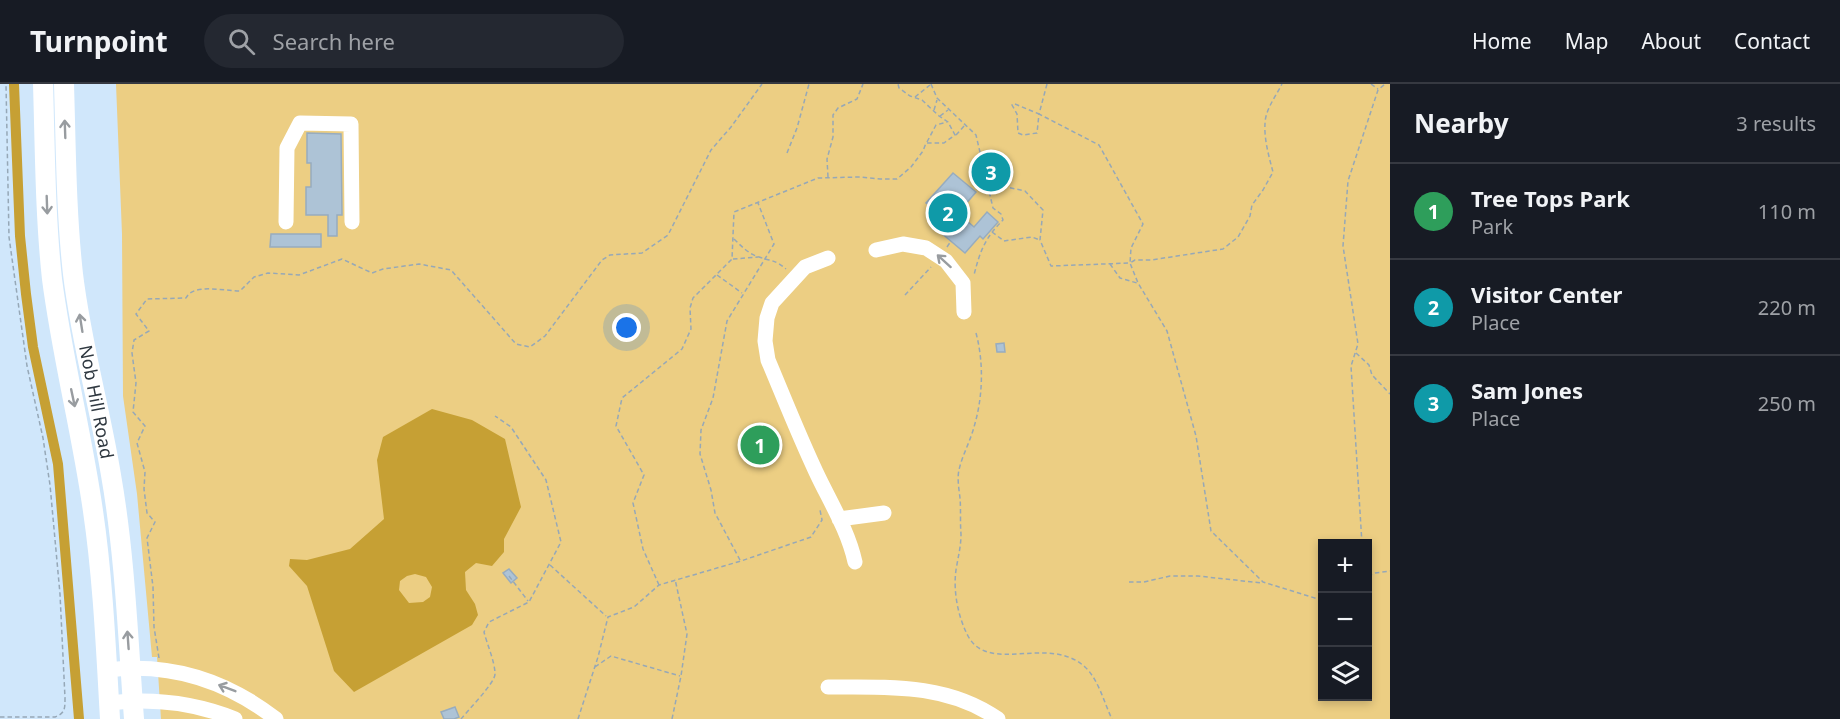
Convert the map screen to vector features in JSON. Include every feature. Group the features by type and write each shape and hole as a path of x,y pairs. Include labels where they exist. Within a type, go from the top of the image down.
{"main road":[{"name":"Nob Hill Road","path":"43,84 47,219 52,278 62,345 94,512 110,711"},
{"name":"Nob Hill Road","path":"64,84 68,225 73,277 88,365 111,474 117,518 133,710"}],"street":[{"path":"286,222 286,148 300,123 351,123 352,222"},
{"path":"876,250 903,244 926,248 939,256 946,261 963,283 963,312"},
{"path":"828,258 805,267 772,303 767,318 765,341 768,360 816,472 852,544 855,562"},
{"path":"839,519 884,513"},
{"path":"106,670 130,667 178,672 235,691 276,719"},
{"path":"828,687 930,690 956,697 998,719"},
{"path":"110,711 133,710 174,703 211,709 235,719"}],"path":[{"path":"0,717 55,717 61,715 65,710 60,594 50,484 26,354 9,237 6,84"},
{"path":"161,670 154,627 153,587 147,538 155,522 147,513 144,489 145,472 137,443 145,426 133,412 136,383 132,353 134,340 149,331 136,314 147,298 186,298 188,293 199,288 240,291 254,277 268,273 298,275 342,260 372,273 383,269 418,264 451,270 516,344 530,347 545,336 602,260 610,255 642,253 668,235 711,150 762,84"},
{"path":"787,153 797,128 809,84"},
{"path":"828,178 827,159 833,137 833,114 838,108 857,99 862,84"},
{"path":"898,84 899,88 910,96 922,100 948,122 955,135"},
{"path":"915,98 931,84 938,98 976,135 993,208 1001,214 1003,220 991,232 980,252 971,284"},
{"path":"1047,84 1039,114 1037,133 1023,135 1018,133 1017,114 1012,105 1015,104 1039,114 1099,146 1143,224 1131,248 1130,263 1138,283 1167,331 1196,436 1211,531 1263,582"},
{"path":"988,183 1025,191 1043,210 1040,240 1051,266 1130,263 1135,260 1151,260 1223,249 1238,237 1250,216 1252,205 1273,172 1265,122 1271,104 1282,84"},
{"path":"1371,84 1378,90"},
{"path":"1362,539 1351,366 1358,344 1343,246 1348,181 1378,90 1385,84"},
{"path":"934,111 938,98"},
{"path":"939,116 949,110"},
{"path":"732,259 734,212 818,178 897,179 911,167 923,151 936,125 948,122"},
{"path":"926,143 944,143 966,125"},
{"path":"741,561 714,513 711,490 700,454 701,430 713,398 727,321 774,244 758,202"},
{"path":"991,232 1004,241 1032,237 1040,240"},
{"path":"734,239 745,250 759,257"},
{"path":"905,295 920,281 951,241"},
{"path":"659,585 643,549 633,502 644,475 616,426 622,398 682,349 691,328 690,308 693,298 732,259 759,257 774,260 796,277"},
{"path":"1110,264 1120,278 1138,283"},
{"path":"716,274 744,294"},
{"path":"976,333 980,352 979,408 959,470 961,550 955,585 964,626 972,643 982,651 992,654 1050,652 1067,656 1082,664 1095,682 1112,719"},
{"path":"1356,352 1369,365 1372,375 1390,394"},
{"path":"461,719 478,697 490,687 495,675 484,632 489,622 528,602 561,542 546,480 511,427 495,416"},
{"path":"608,617 634,607 659,585 741,561 811,537 822,520 819,506"},
{"path":"549,565 608,617"},
{"path":"1372,574 1390,571"},
{"path":"509,576 528,602"},
{"path":"1129,582 1144,582 1170,576 1198,576 1263,582 1318,599"},
{"path":"672,719 687,634 675,579"},
{"path":"578,719 608,617"},
{"path":"594,668 611,656 681,676"}],"shaded area":[{"path":"116,84 1390,84 1390,719 161,719 157,657 152,657 137,494 123,396 122,234"},
{"path":"432,409 472,420 505,439 521,507 504,539 504,552 492,566 476,563 465,572 466,590 475,604 478,615 472,625 354,692 334,671 307,586 289,566 290,559 307,560 350,549 384,519 377,460 383,437","holes":["415,574 426,577 432,587 430,597 423,602 409,603 399,590 400,581"]}],"building":[{"path":"307,133 341,134 342,215 337,215 337,236 328,236 328,215 306,215 306,187 311,187 311,163 307,163"},
{"path":"953,173 976,192 958,213 974,227 987,212 998,222 983,239 980,236 965,253 940,232 949,222 926,203"},
{"path":"271,234 321,234 321,247 270,247"},
{"path":"1004,343 1005,352 997,352 996,344"},
{"path":"509,569 517,578 511,583 503,573"},
{"path":"455,707 459,717 444,719 441,712"}],"waterway":[{"path":"14,84 20,236 33,347 58,464 79,719"}],"place":[{"name":"Sam Jones","path":"991,172"},
{"name":"Visitor Center","path":"948,213"},
{"name":"Tree Tops Park","path":"760,445"}]}
